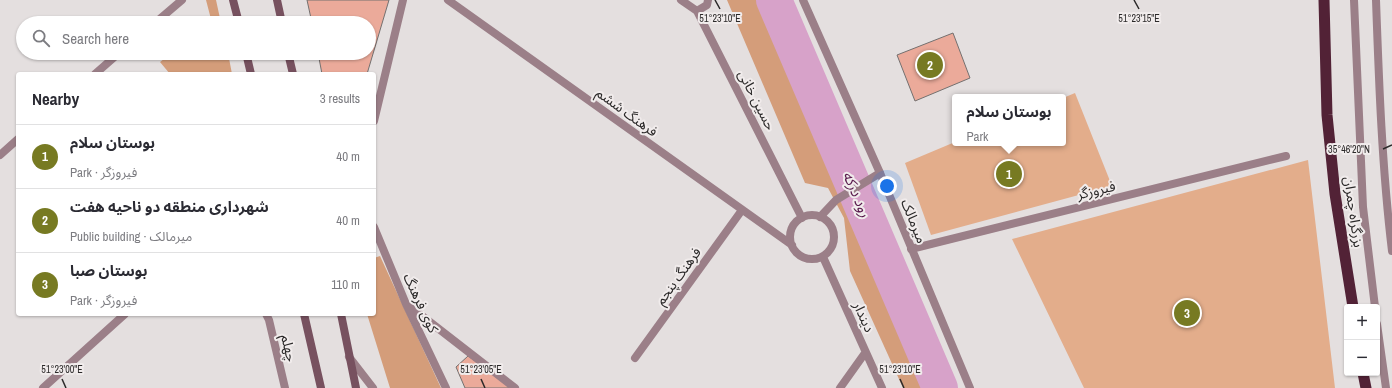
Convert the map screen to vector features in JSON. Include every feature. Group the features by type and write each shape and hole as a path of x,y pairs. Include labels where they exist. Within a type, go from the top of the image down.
{"highway":[{"name":"بزرگراه چمران","path":"1324,0 1327,115 1336,194 1353,304"},
{"path":"1364,376 1366,388"}],"main road":[{"path":"233,0 237,16"},
{"path":"277,0 280,16"},
{"path":"248,60 251,72"},
{"path":"290,60 293,72"},
{"path":"304,316 320,388"},
{"path":"341,316 356,388"}],"street":[{"path":"163,16 182,0"},
{"path":"376,113 403,0"},
{"name":"فرهنگ ششم","path":"448,0 792,245"},
{"name":"حسین خانی","path":"681,0 697,11 802,218"},
{"path":"697,11 707,5 708,0"},
{"name":"میرمالک","path":"803,0 880,173 970,388"},
{"path":"1354,0 1363,207 1374,304"},
{"path":"1376,0 1379,104 1386,202 1392,251"},
{"path":"97,72 111,60"},
{"path":"0,155 16,141"},
{"name":"فیروزگر","path":"912,249 1286,156"},
{"path":"820,216 836,200 880,173"},
{"name":"فرهنگ پنجم","path":"635,358 742,210"},
{"path":"814,215 820,216 827,220 832,226 835,240 829,252 823,257 808,259 795,252 790,239 793,226 802,218 814,215"},
{"name":"کوی فرهنگ","path":"376,232 406,304 446,388"},
{"name":"دیندار","path":"823,257 882,388"},
{"path":"406,304 516,388"},
{"path":"43,388 123,316"},
{"name":"چهلم","path":"267,316 285,388"},
{"path":"1379,340 1386,388"},
{"path":"840,388 865,353"},
{"path":"349,356 373,388"}],"shaded area":[{"path":"206,0 216,0 219,16 210,16"},
{"path":"727,0 759,0 830,169 929,388 903,388 850,271 844,218 828,188 805,183"},
{"path":"163,60 229,60 232,72 168,72 160,62"},
{"path":"1075,93 1112,186 931,235 905,163 952,143 952,146 1066,146 1066,97"},
{"path":"1308,160 1335,388 1084,388 1012,239"},
{"path":"380,256 441,388 390,388 368,316 376,316 376,257"}],"building":[{"path":"307,0 389,0 376,44 376,16 310,16"},
{"path":"953,33 970,78 915,101 897,55"},
{"path":"319,60 371,60 368,72 322,72"},
{"path":"468,356 510,385 508,388 465,388 456,367"}],"waterway":[{"name":"رود درکه","path":"774,0 940,388"}],"place":[{"name":"شهرداری منطقه دو ناحیه هفت","path":"930,65"},
{"name":"بوستان سلام","path":"1009,174"},
{"name":"بوستان صبا","path":"1187,313"}]}
